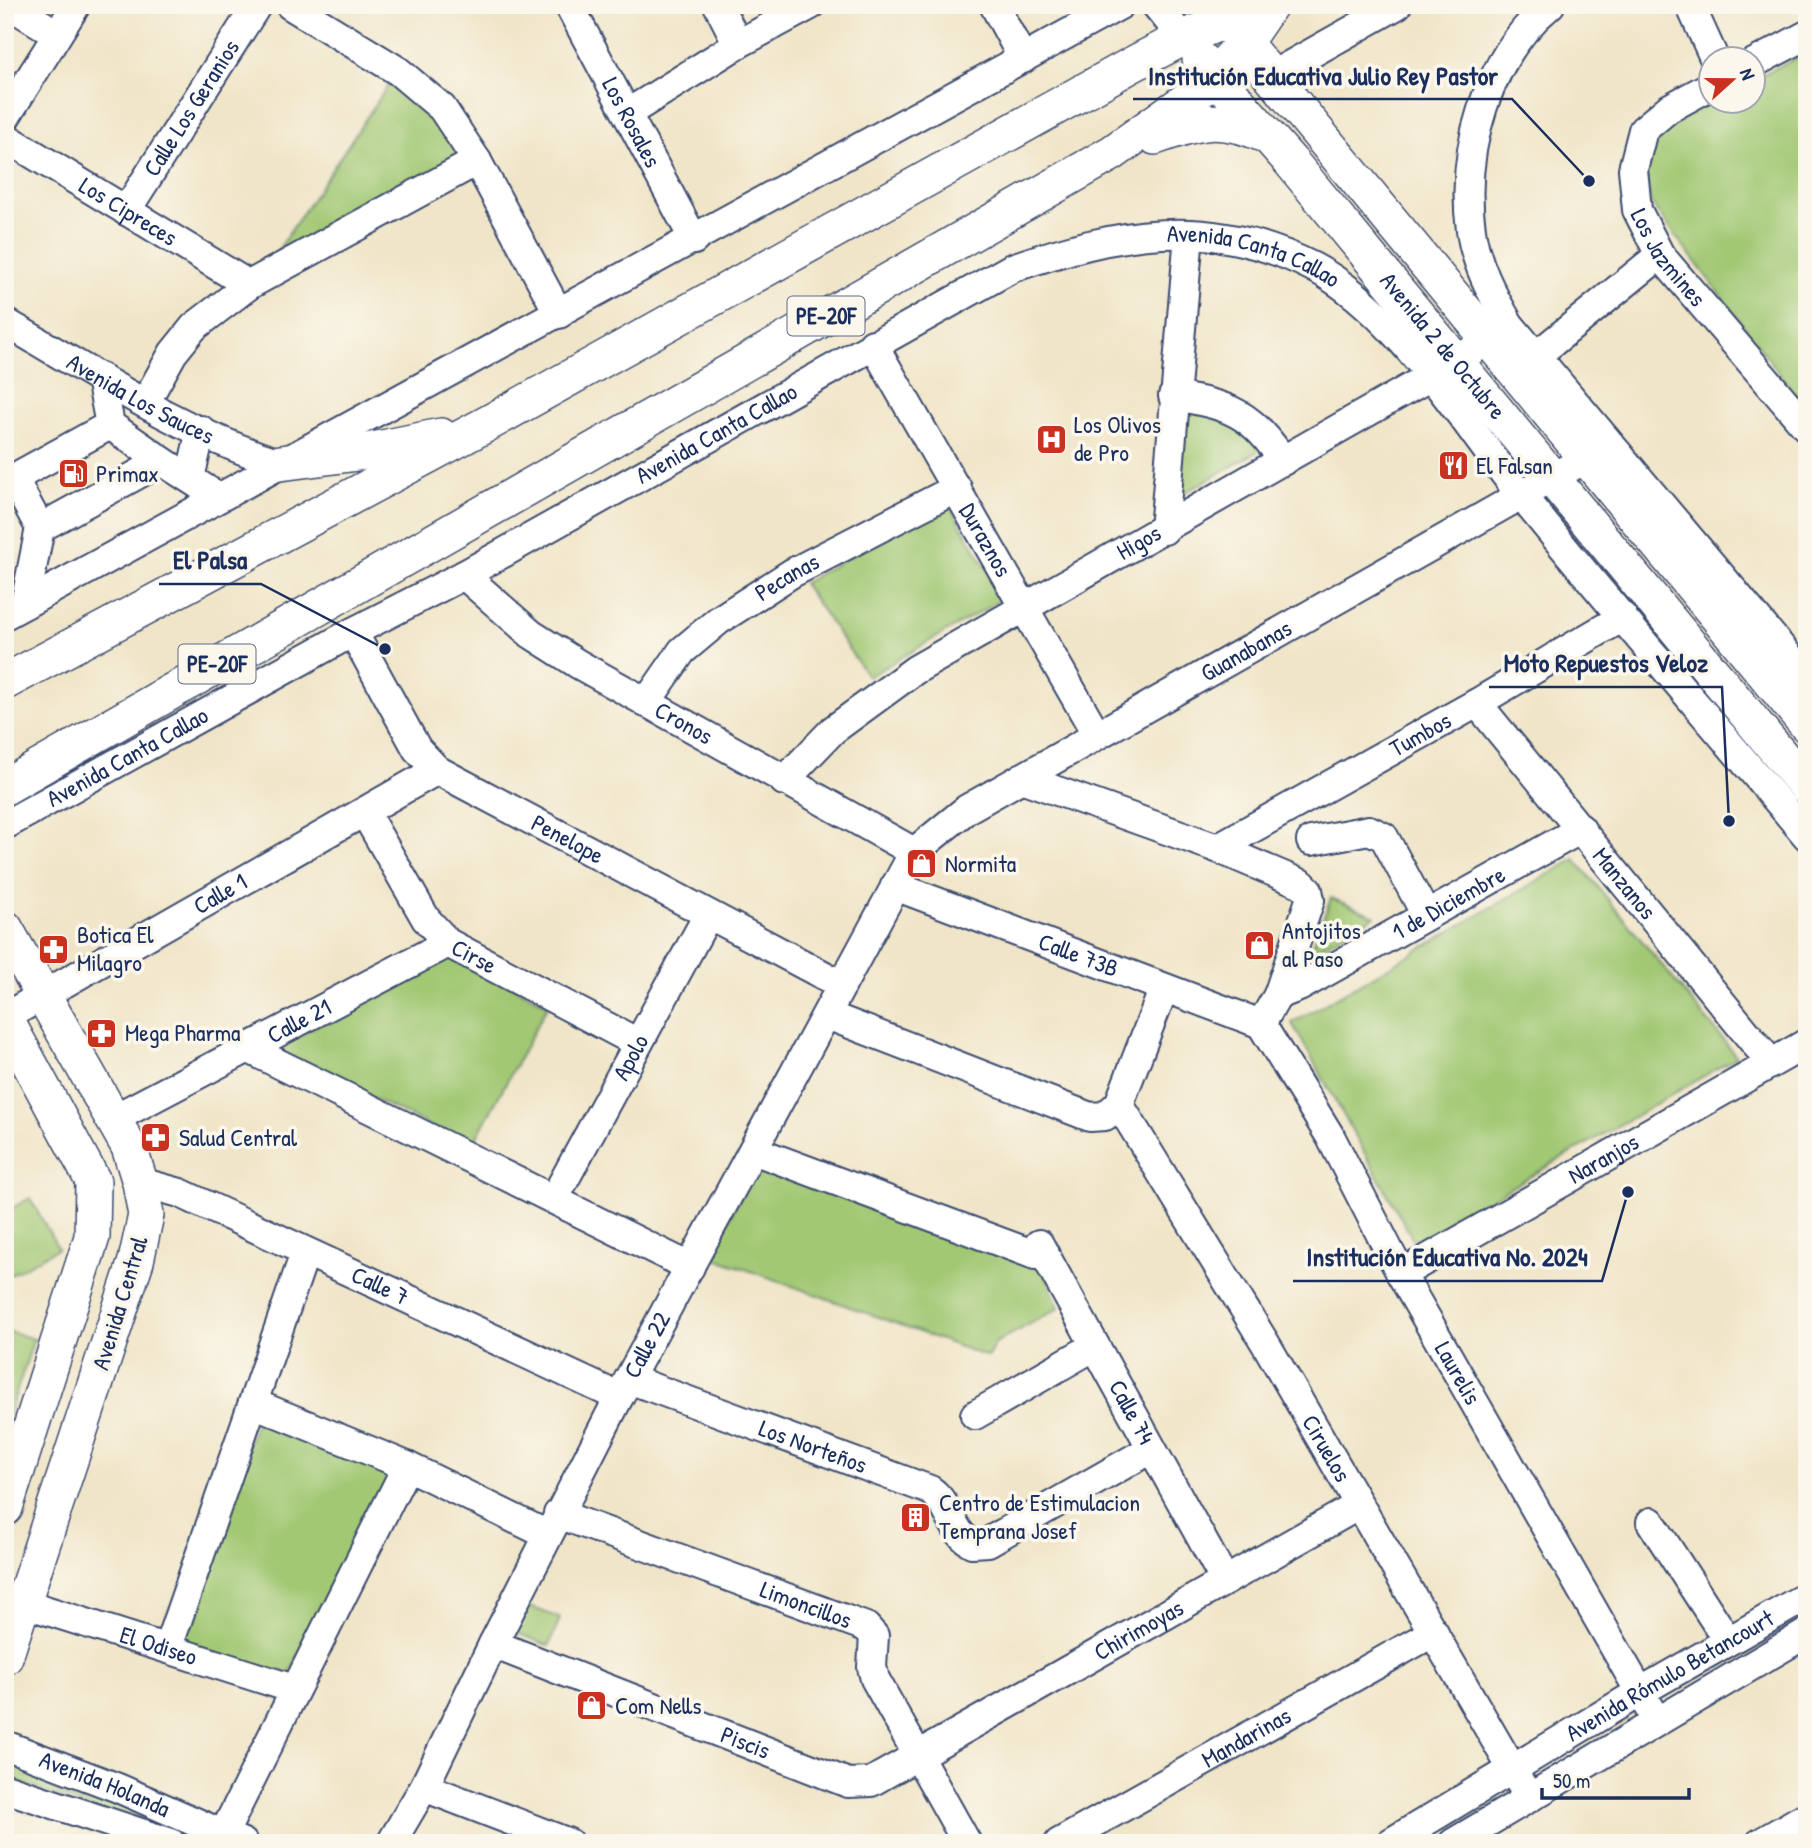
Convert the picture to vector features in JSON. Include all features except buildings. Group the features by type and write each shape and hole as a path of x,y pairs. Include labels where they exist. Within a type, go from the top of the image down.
{"main road":[{"name":"Avenida Canta Callao","path":"1228,22 1263,5"},
{"name":"Avenida Canta Callao","path":"5,682 485,425 1183,38 1270,5"},
{"name":"Avenida Canta Callao","path":"5,787 1112,153 1178,108 1215,77 1228,22"},
{"name":"Avenida 2 de Octubre","path":"1228,22 1271,76 1499,332 1586,459 1807,725"},
{"name":"Avenida 2 de Octubre","path":"1183,38 1266,135 1442,369 1551,479 1807,788"},
{"path":"1112,153 1192,123 1216,121 1242,125 1266,135"},
{"path":"281,463 368,451 485,425"},
{"name":"Avenida Central","path":"5,928 129,1147 140,1182 146,1215 136,1261 5,1657"},
{"name":"Avenida Central","path":"5,1017 93,1181 92,1237 10,1474 5,1508"}],"street":[{"path":"10,5 57,34"},
{"path":"5,118 76,5"},
{"name":"Calle Los Geranios","path":"126,211 257,5"},
{"path":"290,5 407,78 442,108 477,160 559,314"},
{"name":"Los Rosales","path":"569,5 694,240"},
{"path":"718,5 738,44"},
{"path":"628,113 738,44 811,5"},
{"path":"994,5 1023,59"},
{"path":"12,608 559,314 1120,5"},
{"name":"Avenida 2 de Octubre","path":"1156,5 1183,38"},
{"path":"1271,76 1397,5"},
{"path":"1550,5 1532,20 1495,74 1478,123 1469,173 1471,231 1491,293 1499,332 1537,355 1807,678"},
{"path":"1690,5 1709,46"},
{"path":"1766,57 1807,35"},
{"name":"Los Jazmines","path":"1696,94 1668,109 1643,130 1633,169 1637,210 1660,256 1807,428"},
{"name":"Los Cipreces","path":"5,137 249,285"},
{"path":"145,403 173,353 194,327 249,285 477,160"},
{"name":"Avenida Canta Callao","path":"5,825 353,632 464,575 971,289 1044,257 1103,240 1144,234 1189,234 1269,249 1312,267 1336,281 1442,369"},
{"path":"1164,530 1173,396 1189,234"},
{"path":"1537,355 1660,256"},
{"name":"Avenida Los Sauces","path":"5,322 145,403 247,453 281,463"},
{"name":"Higos","path":"784,781 833,730 878,694 1442,369 1499,332"},
{"name":"Duraznos","path":"873,344 1097,735"},
{"name":"Avenida 2 de Octubre","path":"1442,369 1521,495 1807,836"},
{"path":"101,377 110,425 218,497"},
{"path":"1173,396 1219,404 1242,415 1271,441 1283,461"},
{"path":"40,528 18,487 21,474 110,425"},
{"path":"190,478 201,430"},
{"name":"Guanabanas","path":"914,852 967,809 1586,459"},
{"path":"12,608 40,528 162,461"},
{"name":"Pecanas","path":"646,703 682,651 719,620 792,573 957,488"},
{"name":"Cronos","path":"464,575 531,634 646,703 914,852"},
{"name":"Tumbos","path":"1217,848 1477,703 1623,617"},
{"name":"Penelope","path":"353,632 416,749 437,770 842,985"},
{"name":"Manzanos","path":"1477,703 1772,1063"},
{"name":"Calle 1","path":"5,1017 437,770"},
{"path":"1021,778 1217,848 1302,884 1308,890 1310,900 1278,995 1261,1024"},
{"name":"Cirse","path":"365,813 426,919 448,943 636,1042"},
{"name":"1 de Diciembre","path":"1278,995 1581,829"},
{"path":"1311,841 1369,830 1378,832 1384,837 1426,915"},
{"name":"Calle 22","path":"391,1843 424,1787 492,1644 624,1388 914,852"},
{"name":"Calle 73B","path":"895,886 1261,1024"},
{"name":"Apolo","path":"554,1199 636,1042 708,915"},
{"name":"Calle 21","path":"114,1118 448,943"},
{"path":"827,1015 1090,1117 1105,1116 1119,1104 1164,988"},
{"name":"Laurelis","path":"1261,1024 1330,1136 1401,1274 1656,1720"},
{"name":"Naranjos","path":"1401,1274 1807,1043"},
{"path":"249,1049 690,1267"},
{"name":"Ciruelos","path":"1119,1104 1267,1346 1529,1798"},
{"name":"Calle 74","path":"753,1150 1037,1249 1095,1346 1226,1581"},
{"name":"Calle 7","path":"140,1182 180,1193 305,1253 624,1388"},
{"path":"169,1647 305,1253"},
{"path":"975,1415 1095,1346"},
{"name":"Los Norteños","path":"624,1388 930,1490 942,1500 960,1533 972,1543 988,1542 1151,1449"},
{"path":"253,1403 553,1524"},
{"path":"233,1838 294,1689 407,1466"},
{"name":"Chirimoyas","path":"917,1756 1359,1505"},
{"path":"1651,1522 1728,1642"},
{"name":"Limoncillos","path":"553,1524 866,1627 874,1636 872,1667 875,1679 967,1843"},
{"name":"Avenida Rómulo Betancourt","path":"1390,1843 1640,1692 1807,1597"},
{"name":"El Odiseo","path":"23,1603 169,1647 294,1689"},
{"name":"Mandarinas","path":"1059,1843 1434,1632"},
{"name":"Avenida Rómulo Betancourt","path":"1453,1843 1656,1720 1807,1633"},
{"name":"Piscis","path":"492,1644 848,1783 871,1782 917,1756"},
{"name":"Avenida Holanda","path":"5,1745 233,1838"},
{"path":"424,1787 569,1843"},
{"name":"Avenida Holanda","path":"5,1788 114,1834 171,1843"},
{"path":"1760,1843 1807,1816"}],"green space":[{"path":"1807,53 1807,410 1651,203 1645,175 1654,146 1683,113 1696,108 1696,116 1766,116 1766,73"},
{"path":"391,81 434,113 462,157 268,265"},
{"path":"1183,405 1209,411 1264,448 1177,497"},
{"path":"947,501 1004,598 868,677 803,583"},
{"path":"1575,859 1737,1057 1415,1243 1292,1023"},
{"path":"1331,898 1375,916 1310,953"},
{"path":"449,952 548,1005 472,1146 272,1050"},
{"path":"765,1151 1037,1253 1059,1308 995,1343 988,1357 709,1256"},
{"path":"30,1198 58,1248 5,1278 5,1212"},
{"path":"5,1330 34,1339 5,1426"},
{"path":"258,1416 394,1472 287,1678 178,1641"},
{"path":"522,1604 560,1618 549,1646 511,1631"},
{"path":"5,1762 226,1843 184,1843 5,1777"}],"place":[{"name":"Institución Educativa Julio Rey Pastor","path":"1589,181"},
{"name":"Los Olivos de Pro","path":"1051,439"},
{"name":"El Falsan","path":"1453,466"},
{"name":"Primax","path":"73,474"},
{"name":"El Palsa","path":"385,649"},
{"name":"Moto Repuestos Veloz","path":"1729,821"},
{"name":"Normita","path":"922,864"},
{"name":"Antojitos al Paso","path":"1259,945"},
{"name":"Botica El Milagro","path":"54,949"},
{"name":"Mega Pharma","path":"102,1033"},
{"name":"Salud Central","path":"156,1138"},
{"name":"Institución Educativa No. 2024","path":"1628,1192"},
{"name":"Centro de Estimulacion Temprana Josef","path":"916,1517"},
{"name":"Com Nells","path":"592,1706"}]}
